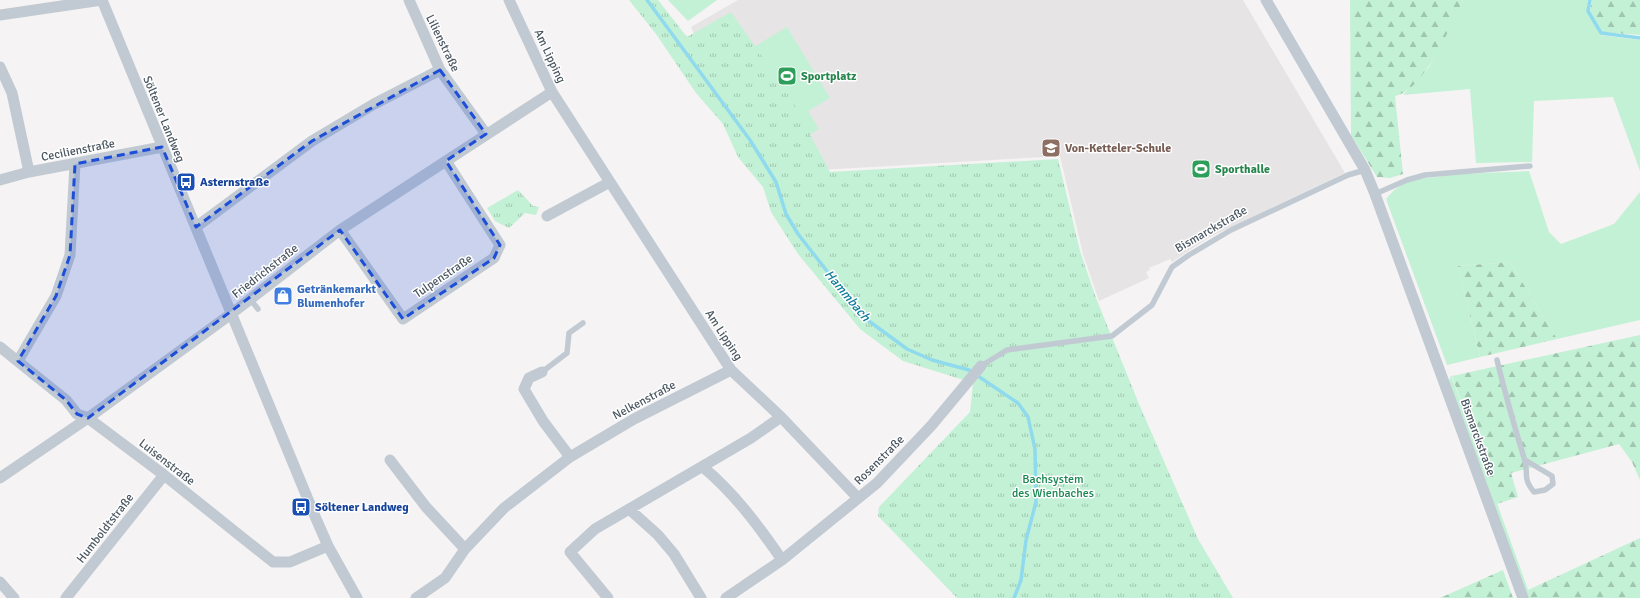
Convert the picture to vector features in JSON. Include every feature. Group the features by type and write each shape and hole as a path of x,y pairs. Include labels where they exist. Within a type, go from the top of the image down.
{"street":[{"path":"0,15 102,0"},
{"name":"Söltener Landweg","path":"102,0 328,546 357,598"},
{"name":"Lilienstraße","path":"409,0 440,70 486,134"},
{"name":"Am Lipping","path":"509,0 552,92 731,370 781,417 858,498"},
{"name":"Bismarckstraße","path":"1266,0 1365,170 1376,194 1523,598"},
{"path":"0,67 12,93 29,172"},
{"path":"196,227 312,141 374,104 440,70"},
{"name":"Friedrichstraße","path":"0,478 88,418 231,314 340,230 552,92"},
{"name":"Cecilienstraße","path":"0,180 29,172 162,147"},
{"name":"Tulpenstraße","path":"340,230 403,319 494,258 500,244 446,161"},
{"path":"18,361 56,296 70,255 75,164"},
{"path":"548,216 610,182"},
{"name":"Luisenstraße","path":"0,347 66,400 77,414 88,418 164,475 273,562 290,562 328,546"},
{"name":"Rosenstraße","path":"726,598 782,560 877,483 931,426 981,366"},
{"name":"Nelkenstraße","path":"416,598 445,578 465,549 504,508 570,457 634,419 731,370"},
{"path":"542,372 529,378 524,389 542,421 570,457"},
{"path":"608,598 570,552 595,529 703,467 751,438 781,417"},
{"path":"390,460 426,507 465,549"},
{"path":"703,467 724,484 749,513 782,560"},
{"name":"Humboldtstraße","path":"66,598 164,475"},
{"path":"629,509 658,535 674,554 700,598"},
{"path":"0,582 14,598"}],"lane":[{"path":"1376,194 1407,180 1425,176 1530,166"},
{"name":"Bismarckstraße","path":"981,366 1007,350 1112,336 1152,305 1172,267 1189,254 1231,230 1348,175 1365,170"},
{"path":"250,299 258,309"},
{"path":"542,372 567,353 569,333 583,323"},
{"path":"1497,360 1516,437 1525,460 1526,483 1534,492 1545,490 1553,484 1552,476 1525,460"}],"highlighted area":[{"path":"440,70 486,134 446,161 500,245 494,258 403,319 340,230 88,418 77,414 66,400 18,361 56,296 70,255 75,164 162,147 196,227 312,141"}],"shaded area":[{"name":"Von-Ketteler-Schule","path":"738,0 1243,0 1345,173 1208,238 1172,262 1170,259 1149,268 1150,270 1146,272 1149,278 1099,301 1083,254 1060,156 785,172 698,44 691,27"}],"green space":[{"name":"Bachsystem des Wienbaches","path":"629,0 658,0 687,37 731,12 789,95 830,172 1058,159 1080,251 1096,298 1139,404 1198,539 1233,598 957,598 878,516 879,507 970,412 973,383 903,361 860,329 798,254 771,212 763,187 738,157 723,124 696,93 656,34"},
{"path":"668,0 717,0 688,21"},
{"path":"1350,0 1463,0 1444,40 1426,70 1406,91 1395,96 1403,174 1390,178 1377,177 1351,135"},
{"path":"1463,0 1588,0 1587,11 1600,35 1640,40 1640,171 1613,97 1534,101 1532,162 1476,163 1470,89 1403,95 1429,67"},
{"path":"1592,0 1640,0 1640,35 1602,32 1590,11"},
{"name":"Sportplatz","path":"787,27 830,98 808,111 819,129 797,142 744,53"},
{"path":"1529,171 1549,232 1561,244 1614,224 1640,192 1640,320 1557,339 1510,262 1458,266 1480,357 1447,365 1386,199 1394,190 1405,183 1417,179 1462,174"},
{"path":"518,190 533,206 539,207 536,215 525,213 509,228 495,221 487,208"},
{"path":"1510,262 1557,339 1480,357 1458,266"},
{"path":"1640,335 1640,480 1632,462 1619,444 1511,473 1518,497 1497,504 1452,376"},
{"path":"1451,375 1531,598 1528,598 1449,381"},
{"path":"1640,538 1640,598 1531,598 1528,590"},
{"path":"1503,570 1513,598 1440,598"}],"waterway":[{"name":"Hammbach","path":"647,0 750,140 776,182 786,214 798,234 862,316 907,349 932,360 969,370 1018,403 1028,417 1035,449 1036,502 1026,540 1021,580 1014,598"},
{"path":"1590,0 1588,11 1601,33 1640,38"}],"place":[{"name":"Sportplatz","path":"787,76"},
{"name":"Von-Ketteler-Schule","path":"1051,148"},
{"name":"Sporthalle","path":"1201,169"},
{"name":"Asternstraße","path":"186,182"},
{"name":"Getränkemarkt Blumenhofer","path":"283,296"},
{"name":"Söltener Landweg","path":"301,507"}]}
